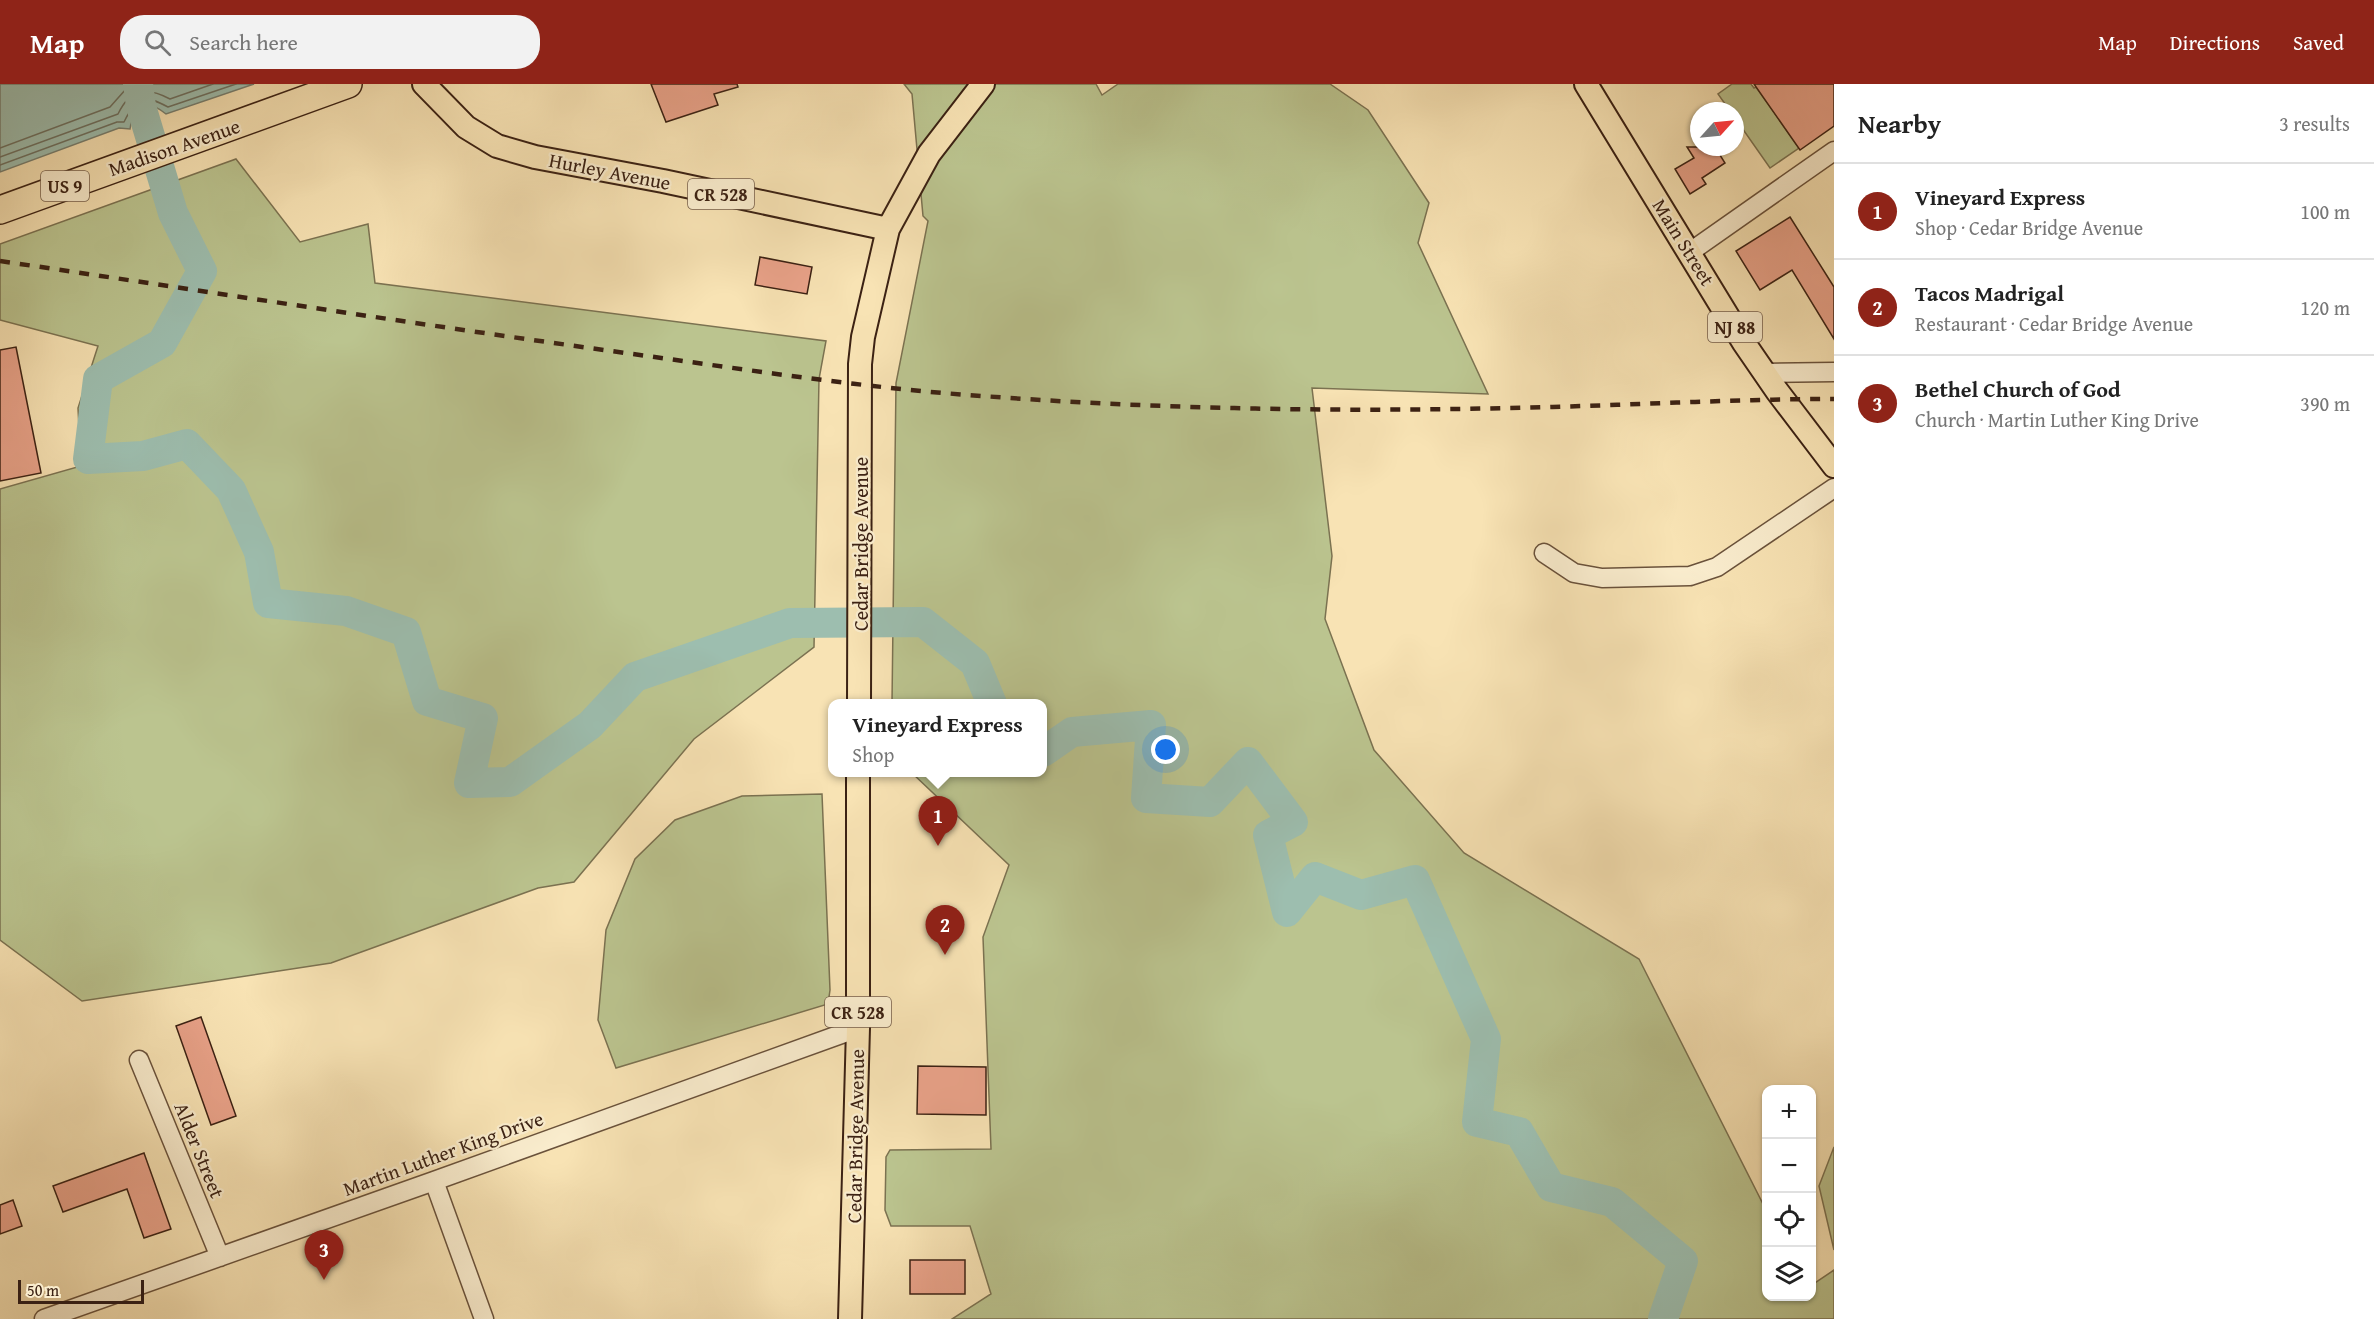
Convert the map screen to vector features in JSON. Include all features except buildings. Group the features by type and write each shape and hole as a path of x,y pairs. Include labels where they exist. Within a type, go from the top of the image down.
{"highway":[{"name":"Madison Avenue","path":"0,210 348,84"}],"main road":[{"name":"Hurley Avenue","path":"424,84 466,127 497,146 535,157 663,181 888,229"},
{"name":"Cedar Bridge Avenue","path":"859,699 860,385 863,337 888,229 929,154 983,84"},
{"name":"Main Street","path":"1586,84 1764,373 1834,466"},
{"name":"Cedar Bridge Avenue","path":"850,1319 858,1028 858,777"}],"street":[{"path":"1690,252 1834,151"},
{"path":"1764,373 1834,372"},
{"path":"1544,553 1574,573 1602,578 1690,576 1717,567 1834,488"},
{"name":"Martin Luther King Drive","path":"44,1319 858,1028"},
{"name":"Alder Street","path":"139,1060 219,1257"},
{"path":"434,1181 484,1319"}],"green space":[{"path":"904,84 1096,84 1102,95 1118,84 1330,84 1368,110 1429,203 1418,243 1488,394 1312,388 1332,556 1325,619 1374,750 1464,853 1639,959 1762,1202 1762,1301 1816,1301 1816,1282 1834,1270 1834,1319 952,1319 991,1294 970,1226 891,1226 885,1210 886,1157 890,1150 991,1149 983,937 1009,865 916,777 1047,777 1047,699 892,699 896,383 928,221 923,216 912,94"},
{"path":"1732,84 1751,84 1754,88 1756,87 1799,148 1770,168 1744,131 1744,102 1724,102 1718,94"},
{"path":"236,159 300,242 368,224 375,283 826,341 819,379 814,647 694,739 574,882 538,888 331,963 82,1001 0,940 0,489 81,466 78,408 98,346 0,320 0,244"},
{"path":"822,794 830,990 828,1004 616,1068 598,1020 606,930 635,859 675,820 742,796"},
{"path":"1834,1147 1834,1250 1819,1186"}],"water":[{"path":"0,84 254,84 166,114 152,106 142,105 134,113 130,129 119,128 0,172"}],"waterway":[{"path":"138,84 141,106 173,213 202,271 162,343 98,379 88,459 143,456 187,444 231,490 259,552 268,603 346,611 406,632 427,701 483,718 469,783 510,782 590,725 635,677 790,623 923,622 975,663 990,699"},
{"path":"1047,749 1072,732 1151,725 1146,798 1210,802 1248,762 1293,822 1268,835 1287,912 1315,877 1361,895 1415,880 1486,1039 1477,1122 1519,1132 1551,1187 1612,1202 1683,1261 1663,1319"}],"railway":[{"path":"0,261 474,332 764,372 982,396 1180,407 1378,410 1834,399"}],"place":[{"name":"Vineyard Express","path":"938,846"},
{"name":"Tacos Madrigal","path":"945,955"},
{"name":"Bethel Church of God","path":"324,1280"}]}
